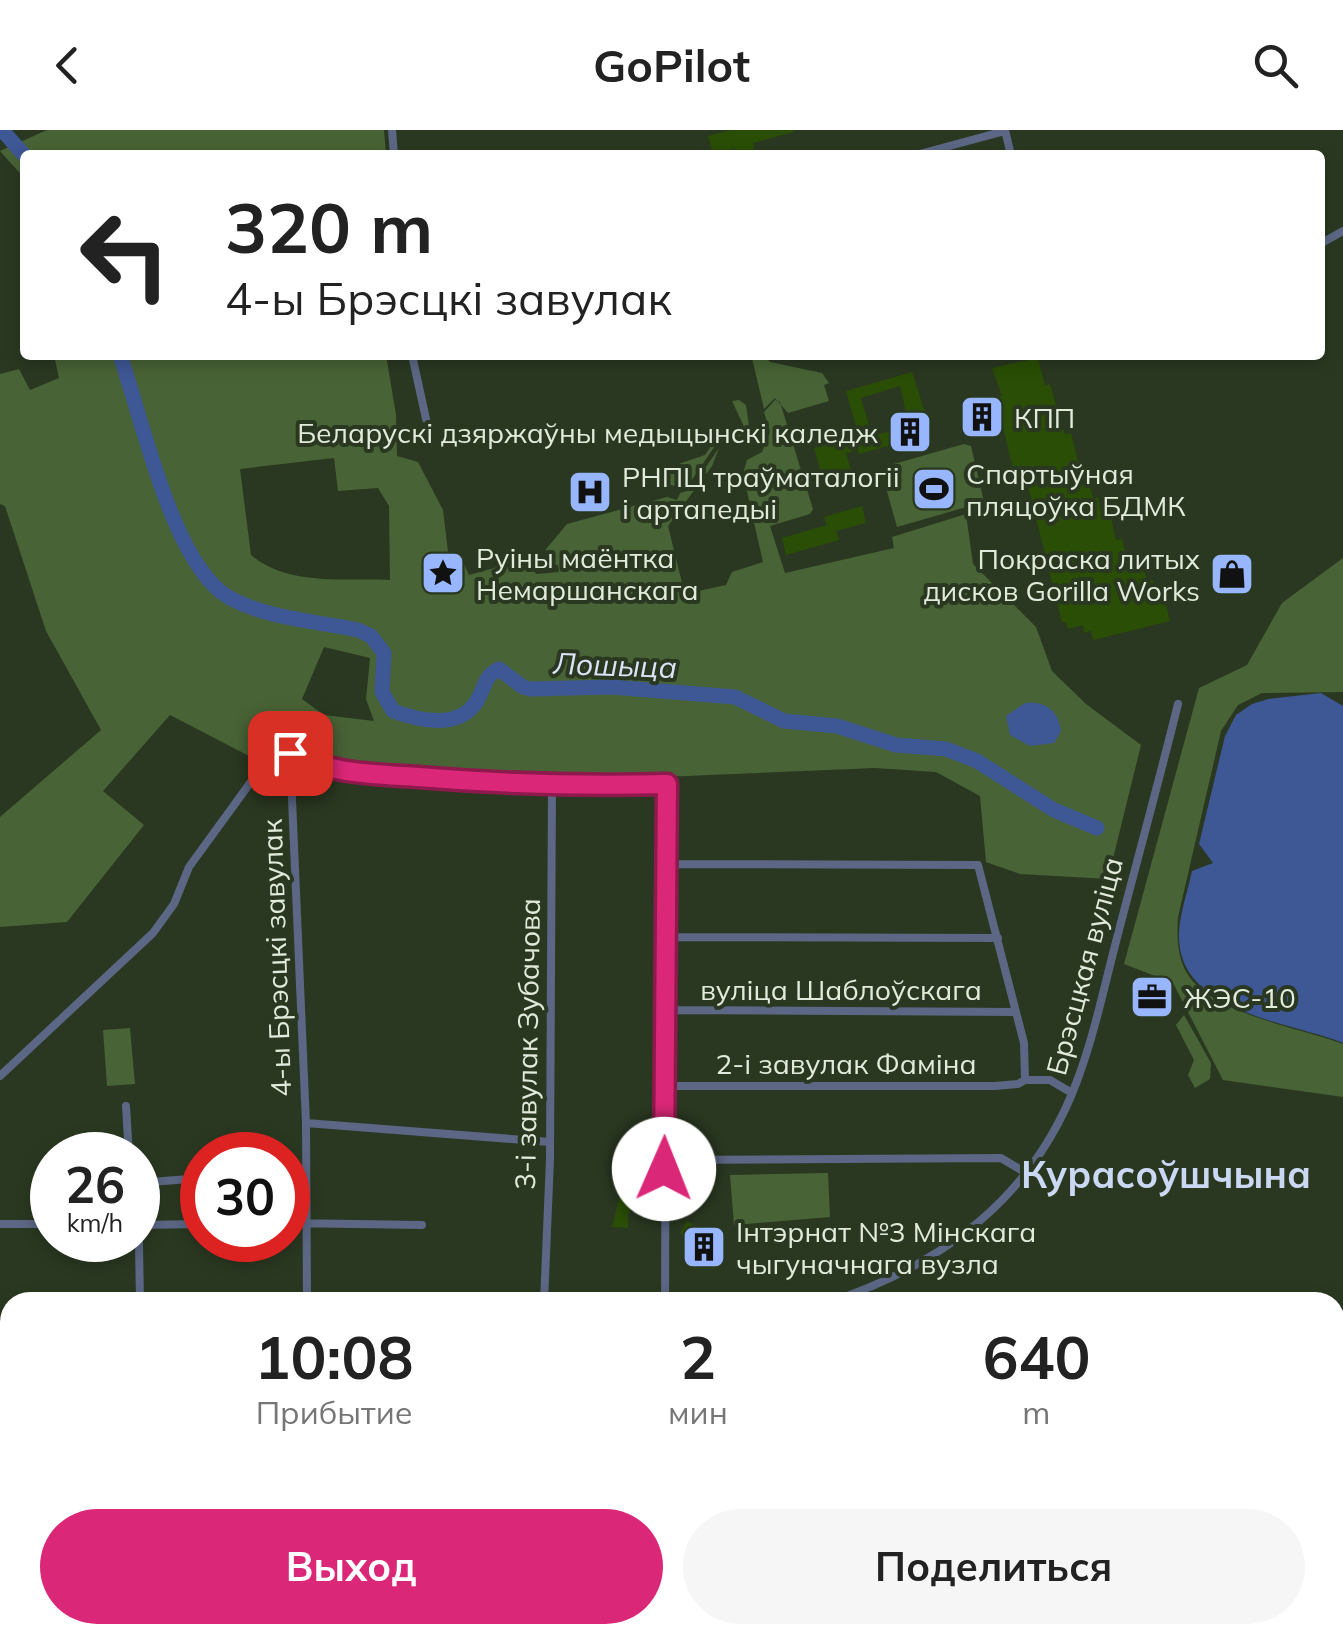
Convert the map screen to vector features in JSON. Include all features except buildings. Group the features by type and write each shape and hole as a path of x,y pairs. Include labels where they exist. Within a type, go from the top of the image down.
{"street":[{"path":"935,150 1005,131"},
{"path":"413,360 426,418"},
{"name":"Брэсцкая вуліца","path":"857,1292 890,1280 948,1248 989,1215 1026,1173 1072,1092 1089,1045 1178,704"},
{"path":"0,1076 154,933 174,904 189,867 274,754 290,753 316,767 552,786 667,784 665,1292"},
{"name":"4-ы Брэсцкі завулак","path":"290,753 306,1132"},
{"name":"3-і завулак Зубачова","path":"544,1292 550,1142 552,786"},
{"path":"667,864 978,865 1016,1012 1026,1062 1024,1080 1050,1080 1072,1092"},
{"path":"666,937 998,938"},
{"name":"вуліца Шаблоўскага","path":"666,1010 1016,1012"},
{"name":"2-і завулак Фаміна","path":"665,1086 995,1086 1024,1080"},
{"path":"126,1106 127,1132"},
{"path":"306,1123 550,1142"},
{"path":"664,1160 1001,1158 1026,1173"},
{"path":"310,1222 422,1225"},
{"path":"0,1224 30,1224"},
{"path":"139,1262 140,1292"},
{"name":"4-ы Брэсцкі завулак","path":"308,1262 308,1292"}],"green space":[{"path":"47,130 384,130 386,150 20,150 20,173 0,151"},
{"path":"55,360 387,360 396,415 397,456 418,462 443,510 448,552 461,557 469,575 519,561 530,563 536,574 559,572 558,565 549,565 546,549 567,524 667,497 677,500 680,493 690,490 719,448 712,466 668,526 683,587 689,593 726,585 732,572 763,562 743,474 747,460 762,452 770,432 764,412 775,400 780,402 813,509 810,514 770,526 785,573 894,548 892,537 966,514 973,564 1036,627 1052,671 1086,704 1141,745 1108,879 1020,874 986,862 980,796 936,772 875,768 613,779 416,772 320,760 278,738 263,743 251,757 170,715 103,791 144,825 67,922 0,927 0,817 101,730 46,631 5,506 0,504 0,374 19,369 30,390 59,378","holes":["334,458 338,491 378,488 389,506 390,580 299,576 282,572 251,555 240,469","324,647 370,658 366,699 374,721 324,715 302,699"]},
{"path":"752,360 822,373 829,383 824,385 829,401 788,413 775,398 764,409"},
{"path":"732,401 746,405 750,433 717,443 687,487 669,485 667,468 705,455 715,440 746,431"},
{"name":"Спартыўная пляцоўка БДМК","path":"964,444 971,446 984,502 897,527 883,477 887,466"},
{"path":"1343,558 1343,692 1262,693 1238,705 1221,731 1178,929 1183,965 1209,995 1253,1016 1343,1044 1343,1097 1223,1080 1173,983 1124,964 1199,688 1247,665 1282,603"},
{"path":"1184,1015 1211,1063 1210,1079 1195,1088 1188,1075 1194,1060 1176,1025"},
{"path":"130,1028 135,1084 107,1086 103,1030"},
{"path":"828,1173 830,1217 734,1225 730,1175"}],"water":[{"path":"1321,693 1343,706 1343,1043 1266,1020 1215,997 1196,981 1183,960 1179,933 1192,871 1213,863 1199,844 1225,736 1236,715 1268,699"},
{"path":"1025,703 1045,705 1054,712 1061,731 1054,743 1030,746 1010,735 1006,716"}],"waterway":[{"name":"Лошыца","path":"2,130 20,150"},
{"name":"Лошыца","path":"122,360 176,524 210,581 230,598 261,611 371,636 384,653 382,692 393,711 430,720 454,718 473,706 489,677 499,669 531,689 611,687 735,697 784,721 837,726 896,745 946,749 977,761 1054,810 1097,828"}],"place":[{"name":"КПП","path":"982,417"},
{"name":"Беларускі дзяржаўны медыцынскі каледж","path":"910,432"},
{"name":"Спартыўная пляцоўка БДМК","path":"934,489"},
{"name":"РНПЦ траўматалогіі і артапедыі","path":"590,492"},
{"name":"Руіны маёнтка Немаршанскага","path":"443,573"},
{"name":"Покраска литых дисков Gorilla Works","path":"1232,574"},
{"name":"ЖЭС-10","path":"1152,997"},
{"name":"Інтэрнат №3 Мінскага чыгуначнага вузла","path":"704,1247"}],"district":[{"name":"Курасоўшчына","path":"1166,1174"}],"route":[{"path":"290,753 316,767 392,775 552,786 667,784 664,1169"}]}
